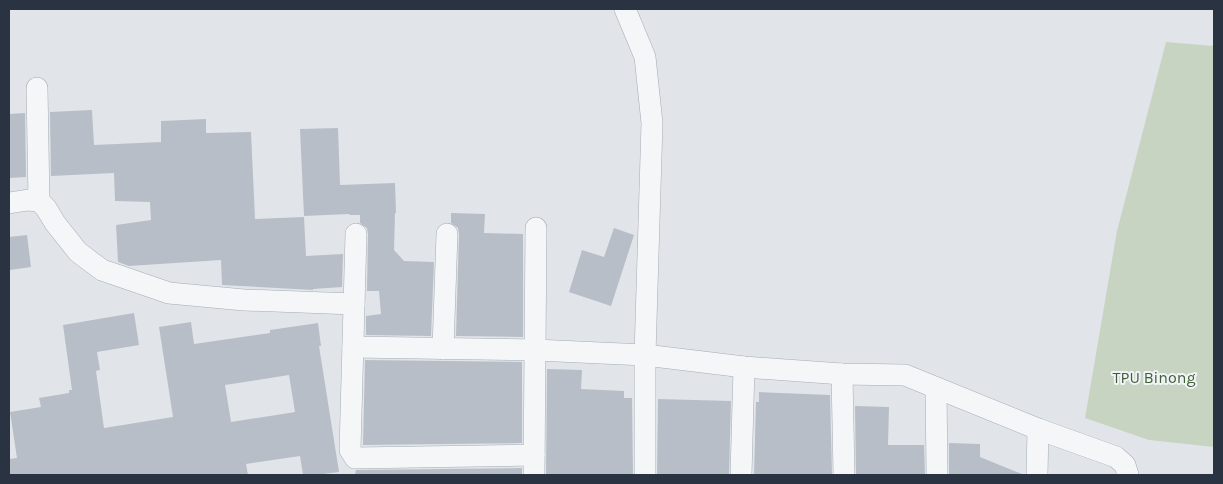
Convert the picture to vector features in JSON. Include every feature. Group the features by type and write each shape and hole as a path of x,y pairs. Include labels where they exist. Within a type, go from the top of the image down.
{"street":[{"path":"625,9 645,57 652,123 645,354 645,475"},
{"path":"38,88 39,201"},
{"path":"9,203 28,200 39,201 78,252 102,270 169,293 244,300 354,304"},
{"path":"356,234 350,450 355,458 534,465 536,228"},
{"path":"443,349 447,234"},
{"path":"353,347 645,354 744,367 842,374 904,375 1038,429 1116,457 1125,465 1128,475"},
{"path":"741,475 744,367"},
{"path":"842,374 844,475"},
{"path":"936,388 936,475"},
{"path":"1037,475 1038,429"}],"green space":[{"name":"TPU Binong","path":"1166,42 1214,46 1214,447 1149,440 1085,418 1117,231"}],"building":[{"path":"92,110 94,145 161,142 161,121 206,119 206,133 251,132 255,219 304,217 306,256 343,254 342,287 313,290 222,285 221,260 129,266 118,262 116,225 151,220 150,202 115,201 114,173 51,176 50,112"},
{"path":"25,113 26,177 9,178 9,114"},
{"path":"338,128 340,185 395,183 394,250 404,261 434,262 431,336 366,335 366,316 381,314 379,291 367,291 367,228 360,223 360,215 304,216 300,129"},
{"path":"451,213 485,214 484,233 523,234 523,337 456,336 459,234 458,228 451,223"},
{"path":"614,228 634,235 611,306 569,292 582,250 604,257"},
{"path":"27,235 31,267 10,270 9,237"},
{"path":"134,313 139,345 97,352 100,370 96,371 104,428 173,417 159,327 191,322 194,344 270,333 270,330 318,323 321,346 319,346 339,472 303,475 300,456 246,464 248,475 9,475 9,459 17,458 10,412 41,407 39,398 69,393 69,390 72,390 63,325","holes":["289,375 295,412 231,422 225,385"]},
{"path":"365,360 522,362 522,443 363,445"},
{"path":"547,369 582,370 581,389 624,391 624,398 632,398 633,475 546,475"},
{"path":"759,392 830,395 832,475 754,475 756,402 759,402"},
{"path":"658,399 731,401 729,475 657,475"},
{"path":"855,406 889,407 888,445 924,445 925,475 856,475"},
{"path":"949,443 980,444 980,457 1022,475 949,475"},
{"path":"522,468 522,475 355,475 356,470"}]}
